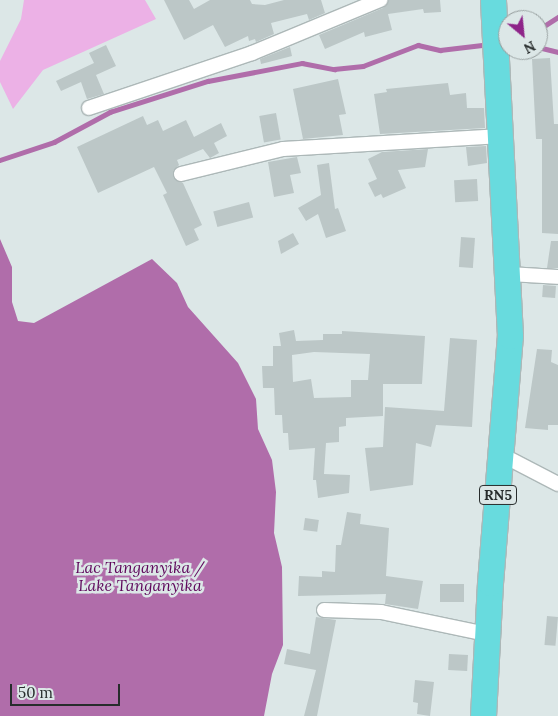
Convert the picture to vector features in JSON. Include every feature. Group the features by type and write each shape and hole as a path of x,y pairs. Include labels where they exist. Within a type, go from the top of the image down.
{"highway":[{"name":"RN5","path":"483,716 486,634 502,455 510,336 502,136 493,0"}],"street":[{"path":"89,108 252,53 380,0"},
{"path":"181,174 283,150 502,136"},
{"path":"508,274 558,277"},
{"path":"502,455 558,484"},
{"path":"324,610 381,612 486,634"}],"shaded area":[{"path":"24,0 145,0 156,19 43,70 13,109 0,82 0,61 21,19"}],"water":[{"name":"Lac Tanganyika / Lake Tanganyika","path":"0,239 12,267 12,302 18,321 34,323 152,259 177,283 188,307 238,363 256,399 258,429 272,460 276,492 274,533 282,567 283,645 272,674 264,716 0,716"}],"building":[{"path":"164,0 189,0 194,9 210,0 250,0 252,4 265,5 284,0 321,0 325,13 309,20 307,14 271,23 274,34 256,42 255,39 249,41 248,36 225,47 213,25 184,40"},
{"path":"389,0 440,0 441,12 424,13 423,9 388,14 392,30 365,37 364,32 325,49 319,35 383,8"},
{"path":"106,45 116,66 96,75 104,94 87,99 81,82 61,91 56,81 94,63 89,53"},
{"path":"290,47 292,56 261,64 260,59"},
{"path":"550,58 554,124 558,124 558,234 542,233 542,139 536,139 532,60 548,60"},
{"path":"338,79 346,114 339,115 343,135 303,139 293,89"},
{"path":"448,83 450,95 466,93 467,108 484,108 485,128 380,134 374,94 387,92 386,89"},
{"path":"276,113 281,140 264,143 259,116"},
{"path":"143,116 147,125 158,120 163,131 186,120 194,137 221,123 227,136 214,143 219,153 210,158 203,149 177,160 179,165 173,171 173,177 183,183 202,225 194,229 199,240 186,246 163,195 167,193 154,167 98,193 77,147"},
{"path":"486,146 487,163 468,166 466,147"},
{"path":"428,149 425,167 398,170 406,188 383,198 381,194 375,197 368,183 377,179 368,159 382,152"},
{"path":"297,157 301,173 290,175 294,193 274,197 268,162"},
{"path":"329,163 335,209 338,208 346,231 326,238 318,214 306,221 298,208 321,195 317,165"},
{"path":"477,179 478,201 455,202 454,180"},
{"path":"249,202 253,217 217,227 213,212"},
{"path":"293,233 299,244 281,254 278,241"},
{"path":"461,237 475,238 473,268 459,267"},
{"path":"551,241 558,241 558,268 547,268"},
{"path":"543,285 556,286 555,298 542,297"},
{"path":"294,330 296,341 323,340 323,334 342,334 342,331 425,336 422,384 383,384 383,416 346,418 346,426 339,427 339,442 326,443 324,474 350,475 349,493 318,498 316,480 313,480 315,448 289,450 288,433 283,433 282,415 275,415 274,388 263,388 262,366 273,366 273,346 281,346 279,333","holes":["314,352 370,354 368,380 351,380 351,397 314,398 311,379 293,382 292,355"]},
{"path":"450,338 477,340 472,427 436,425 431,447 416,443 413,485 370,491 365,448 383,447 385,407 444,411"},
{"path":"537,349 552,350 551,362 558,365 558,425 548,425 548,430 525,428"},
{"path":"347,512 361,514 360,524 389,528 386,576 423,581 418,609 385,604 386,594 298,596 299,576 322,577 322,571 335,572 336,545 341,545"},
{"path":"305,518 319,520 317,532 303,530"},
{"path":"440,584 464,584 464,602 440,602"},
{"path":"547,616 558,617 555,646 544,645"},
{"path":"316,617 336,620 317,716 304,716 316,670 284,664 287,649 310,654"},
{"path":"449,654 468,655 467,671 448,670"},
{"path":"415,680 434,682 430,716 417,714 418,703 413,702"}],"waterway":[{"path":"548,24 558,17"},
{"path":"0,160 54,142 110,112 208,81 302,63 334,69 363,66 418,45 440,50 482,45"},
{"path":"548,50 558,52"}]}
